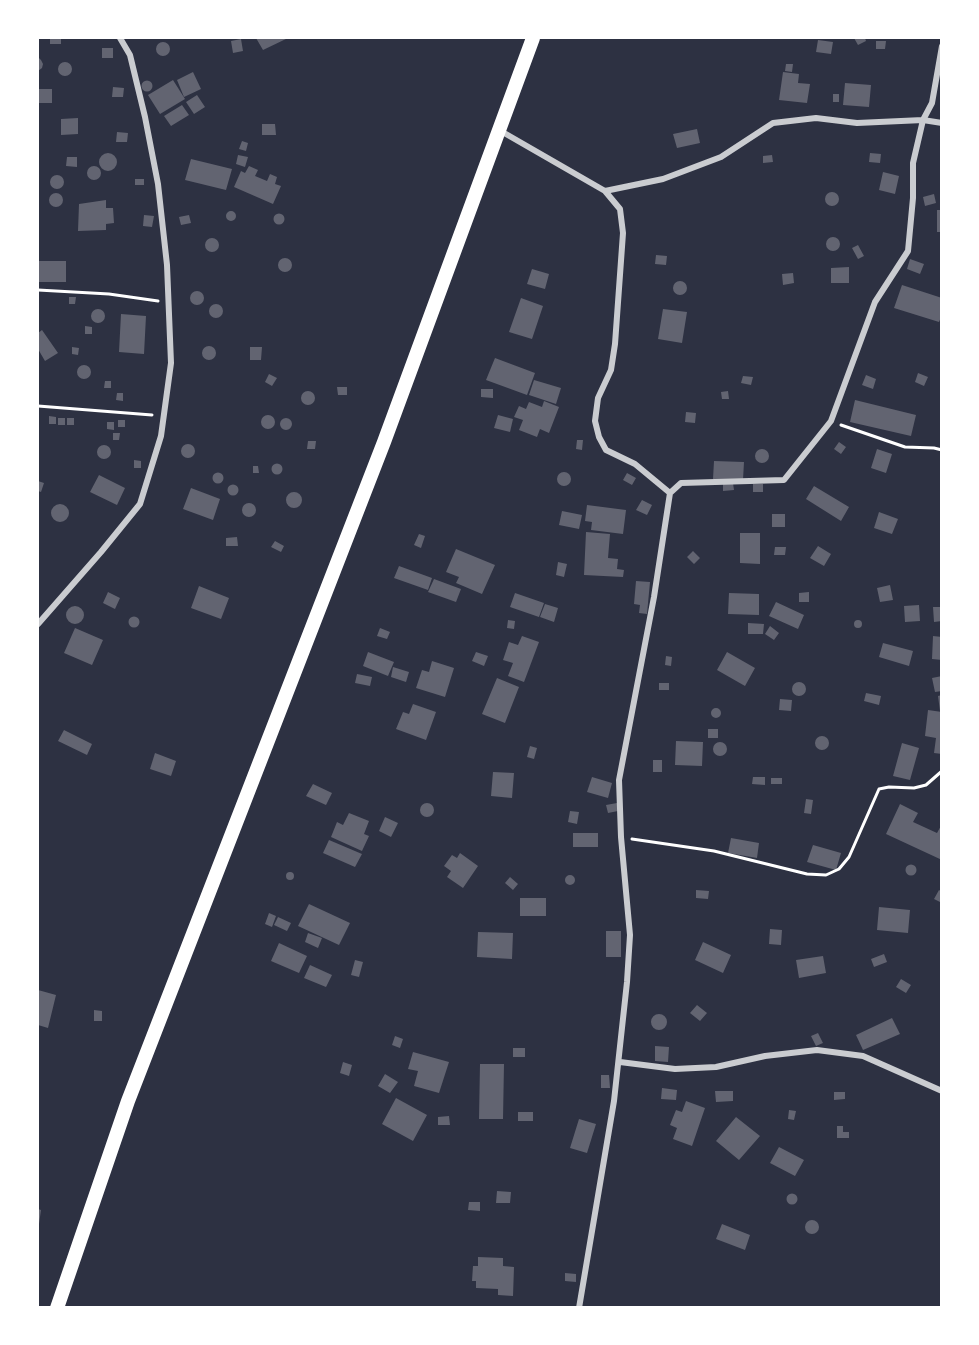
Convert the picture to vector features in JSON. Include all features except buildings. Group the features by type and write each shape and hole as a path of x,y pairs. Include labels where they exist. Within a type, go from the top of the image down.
{"highway":[{"path":"57,1308 128,1101 384,442 533,38"}],"street":[{"path":"38,624 140,504 161,436 171,363 167,266 158,184 130,55 120,38"},
{"path":"579,1308 620,1062 630,935 621,837 619,780 654,597 670,493 681,483 784,480 831,421 874,302 908,251 914,198 913,163 923,120 932,103 942,46"},
{"path":"605,191 663,179 721,157 773,123 816,118 857,123 923,120 942,123"},
{"path":"499,130 605,191 620,209 623,233 615,344 611,370 598,398 595,421 599,437 606,450 635,464 670,493"},
{"path":"620,1062 675,1069 705,1068 765,1056 817,1050 863,1056 942,1091"}],"path":[{"path":"38,290 109,294 169,303"},
{"path":"38,406 162,416"},
{"path":"831,421 904,447 942,450"},
{"path":"621,837 714,851 807,874 826,875 838,869 849,857 879,789 914,788 926,785 942,771"}]}
